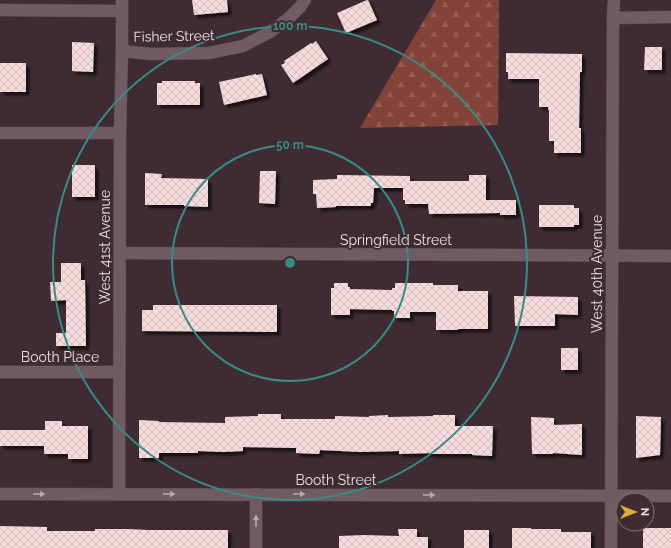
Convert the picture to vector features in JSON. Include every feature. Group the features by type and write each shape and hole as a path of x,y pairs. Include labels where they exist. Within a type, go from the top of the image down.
{"street":[{"name":"Fisher Street","path":"122,52 151,54 209,53 243,46 270,32 289,18 305,0"},
{"name":"West 40th Avenue","path":"611,548 614,0"},
{"name":"Fisher Street","path":"0,10 122,5"},
{"name":"West 41st Avenue","path":"119,494 120,133 122,5"},
{"path":"613,18 671,17"},
{"path":"0,133 120,133"},
{"name":"Springfield Street","path":"120,253 671,256"},
{"name":"Booth Place","path":"0,372 119,372"},
{"name":"Booth Street","path":"0,494 671,496"},
{"path":"256,494 256,548"}],"green space":[{"path":"436,0 499,0 498,125 360,128"}],"building":[{"path":"192,0 227,0 228,12 194,15"},
{"path":"367,0 377,20 346,33 337,13"},
{"path":"316,41 328,59 293,83 281,65 285,63 284,61"},
{"path":"72,42 94,43 93,72 72,71"},
{"path":"645,47 662,47 662,70 644,70"},
{"path":"506,53 582,54 582,72 580,72 579,128 581,128 581,153 554,153 554,141 549,141 549,110 548,107 539,107 539,79 508,79 508,72 506,72"},
{"path":"0,63 26,63 26,92 0,92"},
{"path":"262,74 267,95 224,105 219,82"},
{"path":"162,81 195,81 195,83 200,83 200,105 157,105 157,83 162,83"},
{"path":"72,165 95,165 95,197 72,197"},
{"path":"260,171 276,171 275,204 259,203"},
{"path":"145,173 162,174 161,178 208,179 208,207 184,205 145,205"},
{"path":"337,175 410,176 410,181 469,181 469,175 486,175 486,200 516,200 516,215 500,215 500,213 429,214 428,204 405,204 405,200 403,200 403,188 374,188 373,203 371,203 371,206 336,206 317,208 316,194 313,194 313,180 337,179"},
{"path":"539,205 574,205 574,208 579,208 579,225 574,225 574,227 539,227"},
{"path":"61,263 81,263 81,280 85,280 86,346 56,346 56,333 66,333 66,300 51,301 50,282 61,282"},
{"path":"334,283 348,283 348,287 350,287 350,289 392,290 392,288 395,288 395,283 433,283 433,285 458,285 458,291 488,291 488,329 436,330 436,312 410,312 410,318 394,318 394,311 392,310 350,309 350,315 331,315 331,288 334,288"},
{"path":"514,296 578,297 578,315 555,314 555,326 515,326"},
{"path":"153,305 277,305 277,332 142,331 142,310 153,310"},
{"path":"561,348 578,348 578,370 561,370"},
{"path":"258,414 281,414 281,419 335,419 335,416 369,417 388,415 388,417 455,415 455,426 493,426 492,456 432,453 399,454 399,451 361,452 320,450 319,454 296,453 296,448 243,447 243,451 159,453 159,458 139,458 139,420 159,422 225,423 225,417 258,416"},
{"path":"636,416 661,417 660,455 636,458"},
{"path":"531,417 554,418 554,425 582,424 582,455 553,453 532,454"},
{"path":"45,421 62,421 62,426 88,426 88,459 68,459 68,454 44,454 44,446 0,446 0,430 45,430"},
{"path":"0,526 47,527 47,531 95,531 95,529 228,530 228,548 0,548"},
{"path":"512,528 561,529 561,532 591,532 591,548 512,548"},
{"path":"655,528 671,528 671,548 643,548 643,532 655,532"},
{"path":"398,529 417,529 417,537 428,537 428,548 339,548 339,536 399,536"},
{"path":"464,530 489,530 489,548 464,548"}]}
